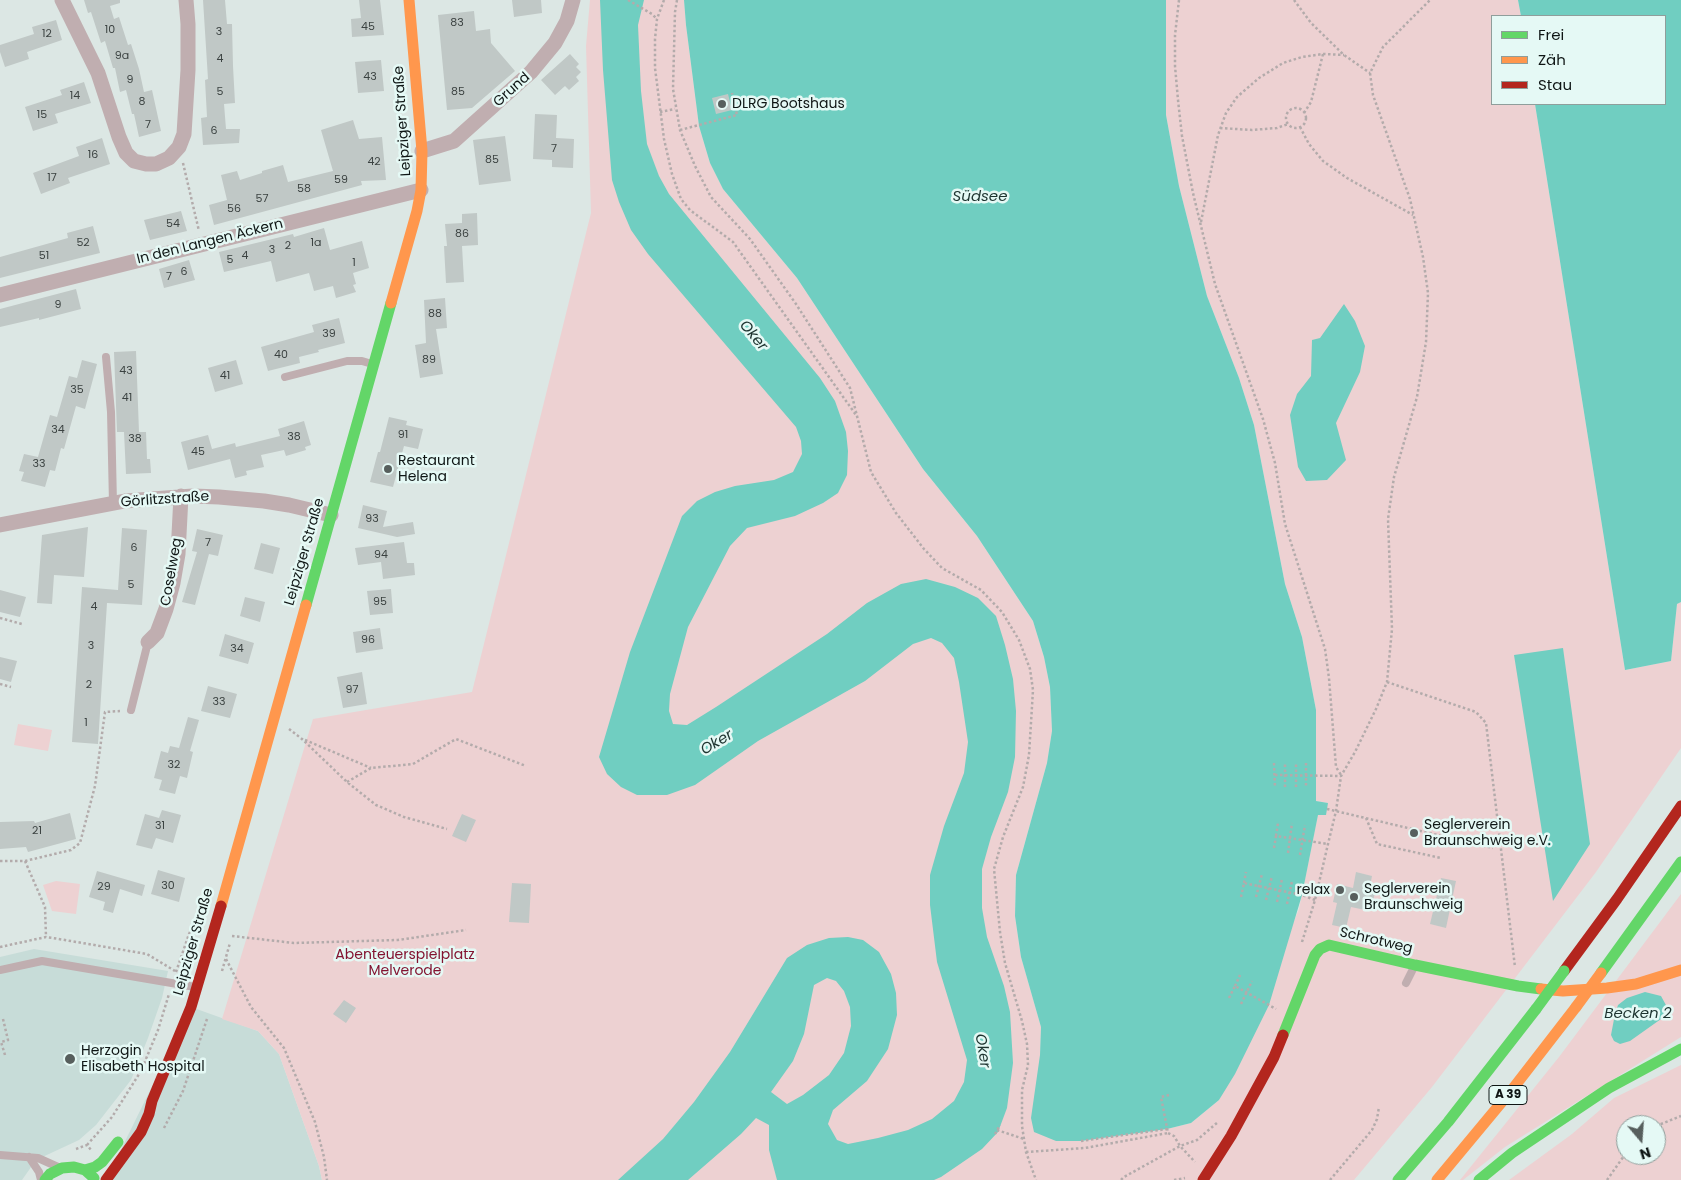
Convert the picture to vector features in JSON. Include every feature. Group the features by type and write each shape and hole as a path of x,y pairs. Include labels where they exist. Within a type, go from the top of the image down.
{"main road":[{"name":"Leipziger Straße","path":"106,1180 141,1132 150,1114 152,1102 190,1007 273,723 417,211 421,190 422,151 408,0"},
{"name":"A 39","path":"1398,1180 1448,1122 1536,1009 1617,899 1681,806"},
{"name":"A 39","path":"1437,1180 1511,1091 1576,1008 1681,862"},
{"name":"Schrotweg","path":"1203,1180 1231,1136 1274,1057 1315,955 1320,949 1329,946 1342,947 1416,965 1518,986 1563,991 1636,984 1681,970"},
{"path":"1479,1180 1512,1153 1609,1088 1681,1049"},
{"name":"Leipziger Straße","path":"85,1170 95,1167 102,1162 129,1127 152,1102"},
{"path":"45,1180 50,1174 62,1168 74,1167 85,1170 96,1180"}],"street":[{"path":"62,0 98,73 126,153 134,161 146,164 156,164 169,158 179,147 184,134 188,90 186,0"},
{"name":"Grund","path":"422,151 454,141 531,72 555,43 567,20 574,0"},
{"name":"In den Langen Äckern","path":"0,295 202,243 421,190"},
{"name":"Görlitzstraße","path":"0,525 113,504 181,496 219,496 264,501 331,515"},
{"name":"Coselweg","path":"148,642 157,633 173,583 178,554 181,496"}],"lane":[{"path":"106,357 111,412 113,504"},
{"path":"285,377 347,361 362,361 374,364"},
{"path":"132,710 148,642"},
{"path":"0,970 42,961 196,987"},
{"path":"1406,983 1416,965"},
{"path":"0,1154 38,1158 62,1168"},
{"path":"29,1157 39,1172 41,1180"}],"path":[{"path":"628,0 657,19"},
{"path":"664,0 657,19 654,38 655,68 660,112 672,174 682,199 690,210 733,242 857,416"},
{"path":"677,0 672,89 680,130 695,166 711,196 750,240 791,296 850,388 871,472 896,513 924,549 942,568 981,590 1002,612 1019,640 1030,669 1033,690 1029,755 1023,787 1003,838 994,868 1005,963 1027,1044 1028,1065 1022,1090 1021,1112 1026,1152 1036,1180"},
{"path":"1179,0 1175,35 1175,66 1182,136 1215,284 1263,419 1275,464 1285,524 1325,649 1336,767 1341,776"},
{"path":"1294,0 1311,22 1344,55 1370,73"},
{"path":"1299,950 1315,900 1336,811 1341,776 1356,752 1387,682 1392,629 1388,519 1394,477 1417,397 1426,342 1428,293 1424,257 1410,199 1373,95 1370,73 1383,47 1430,0"},
{"path":"1201,224 1220,128 1226,113 1236,97 1259,78 1283,63 1302,57 1323,54 1344,55"},
{"path":"1304,113 1311,102 1323,54"},
{"path":"680,130 737,116 732,93"},
{"path":"735,106 754,102"},
{"path":"1288,124 1287,115 1297,108 1304,113 1306,121 1300,128"},
{"path":"660,112 675,109"},
{"path":"1220,128 1252,130 1288,124 1291,127 1300,128"},
{"path":"1300,128 1309,144 1323,161 1347,178 1414,215"},
{"path":"179,147 202,243"},
{"path":"0,618 22,624"},
{"path":"1387,682 1476,712 1486,723 1518,986"},
{"path":"0,684 11,687"},
{"path":"0,861 25,861 71,850 80,842 95,786 105,712 132,710"},
{"path":"273,723 288,728 302,739 347,782 376,804 404,817 448,829"},
{"path":"302,739 371,768"},
{"path":"347,782 371,768 413,764 456,739 526,766"},
{"path":"1274,763 1275,787"},
{"path":"1285,763 1285,787"},
{"path":"1296,763 1296,787"},
{"path":"1306,763 1306,787"},
{"path":"1275,775 1341,776"},
{"path":"1327,809 1493,848"},
{"path":"1366,818 1377,844 1441,858"},
{"path":"1274,848 1278,823"},
{"path":"1288,853 1292,823"},
{"path":"1300,855 1305,825"},
{"path":"1276,836 1328,844"},
{"path":"25,861 45,906 46,937"},
{"path":"1241,897 1246,872"},
{"path":"1256,897 1262,874"},
{"path":"1266,900 1272,876"},
{"path":"1277,902 1282,879"},
{"path":"1287,904 1292,881"},
{"path":"1244,883 1290,892 1315,900"},
{"path":"232,936 294,943 398,940 466,930"},
{"path":"0,947 46,937 147,954 176,972 158,1030 141,1071 112,1117 87,1145"},
{"path":"226,959 251,1007 284,1048 315,1122 324,1157 327,1180"},
{"path":"1229,998 1240,976"},
{"path":"1241,1004 1252,981"},
{"path":"1235,986 1273,1007"},
{"path":"3,1019 8,1040 0,1042 5,1055"},
{"path":"1168,1133 1161,1097 1169,1096"},
{"path":"1330,1180 1372,1130 1377,1119 1379,1107"},
{"path":"1666,1122 1681,1116"},
{"path":"1120,1180 1180,1146 1197,1140 1221,1120"},
{"path":"995,1134 1000,1125"},
{"path":"1081,1142 1167,1129"},
{"path":"998,1130 1024,1139"},
{"path":"1026,1152 1085,1148 1168,1133 1174,1136 1180,1146"},
{"path":"1607,1180 1618,1165"}],"shaded area":[{"name":"Herzogin Elisabeth Hospital","path":"34,949 168,971 162,998 131,1080 96,1125 79,1140 36,1160 22,1180 0,1180 0,957"},
{"path":"191,1007 258,1031 279,1054 319,1166 322,1180 106,1180"}],"green space":[{"name":"Abenteuerspielplatz Melverode","path":"590,0 684,0 699,126 710,163 723,189 797,278 923,469 977,536 1033,621 1044,657 1050,687 1052,731 1047,763 1016,875 1015,916 1021,957 1041,1027 1040,1055 1081,1141 1167,1129 1191,1123 1219,1100 1299,909 1318,814 1328,803 1316,801 1316,710 1302,637 1285,584 1254,425 1239,378 1207,296 1179,186 1166,115 1166,0 1518,0 1521,15 1491,15 1491,105 1535,105 1625,670 1671,661 1677,604 1681,602 1681,748 1596,872 1432,1087 1354,1180 322,1180 319,1166 279,1054 258,1031 222,1019 313,719 472,692 591,213 586,46"},
{"path":"18,724 52,730 48,751 14,745"},
{"path":"56,881 80,884 76,914 52,911 43,885"},
{"path":"1681,894 1681,1037 1505,1147 1463,1180 1460,1180 1559,1057"},
{"path":"1681,1065 1681,1180 1509,1180 1572,1134 1614,1098"}],"water":[{"name":"Oker","path":"600,0 644,0 638,25 641,91 647,144 659,176 669,194 820,378 835,401 846,432 848,451 847,475 838,493 823,503 795,516 747,528 730,546 688,627 670,694 669,711 673,724 687,725 827,634 867,603 901,584 926,579 955,587 978,598 996,616 1005,645 1013,679 1016,711 1015,757 1008,792 991,837 982,869 982,908 987,937 1004,986 1010,1012 1013,1063 1007,1108 998,1132 982,1149 934,1180 777,1180 769,1150 769,1125 756,1118 741,1134 688,1180 618,1180 663,1139 694,1102 730,1052 787,958 807,945 829,938 848,937 863,940 879,952 891,974 896,993 897,1015 888,1049 867,1081 833,1110 828,1124 837,1140 848,1144 908,1130 932,1119 954,1101 964,1082 967,1060 937,962 930,905 930,875 944,826 964,773 968,742 954,658 942,643 931,638 913,644 865,681 758,741 695,785 667,795 637,795 621,787 607,774 599,757 630,652 682,516 697,501 715,492 735,486 774,480 793,472 802,454 801,441 796,427 648,254 631,230 612,180 603,70","holes":["827,978 836,981 844,991 850,1007 851,1026 844,1053 829,1075 803,1095 787,1104 771,1092 793,1061 804,1034 814,985"]},
{"name":"Südsee","path":"684,0 1166,0 1166,115 1179,186 1207,296 1239,378 1254,425 1285,584 1302,637 1316,710 1316,801 1328,803 1326,815 1318,815 1302,895 1269,1005 1235,1074 1219,1100 1191,1123 1167,1129 1081,1141 1056,1141 1034,1132 1031,1118 1040,1055 1041,1027 1021,957 1015,916 1016,875 1047,763 1052,731 1050,687 1044,657 1033,621 977,536 923,469 797,278 723,189 710,163 699,126"},
{"path":"1518,0 1681,0 1681,602 1677,604 1671,661 1625,670 1535,105 1666,105 1666,15 1521,15"},
{"path":"1344,304 1355,321 1365,346 1360,372 1336,423 1346,460 1327,480 1306,481 1298,467 1290,415 1297,394 1311,376 1312,340 1320,338"},
{"path":"1563,648 1590,844 1553,901 1514,655"},
{"name":"Becken 2","path":"1645,992 1661,996 1667,1007 1661,1019 1630,1041 1620,1044 1614,1041 1611,1035 1618,1005 1627,998"}],"building":[{"path":"84,0 120,0 120,3 110,6 114,19 119,17 128,45 131,44 144,92 152,90 161,131 139,137 126,90 120,92 115,68 113,68 105,41 101,43 91,12 88,13"},
{"path":"203,0 225,0 227,24 232,24 235,103 224,104 226,129 240,129 239,143 203,145 201,118 207,117 205,80 208,79"},
{"path":"359,0 380,0 384,35 352,37 351,19 361,18"},
{"path":"512,0 541,0 542,13 514,17"},
{"path":"474,11 476,31 490,29 491,43 515,71 472,108 447,110 438,15"},
{"path":"56,20 62,40 27,52 29,59 5,67 0,52 0,45 34,34 32,27"},
{"path":"570,54 579,64 576,67 581,72 576,77 579,81 569,90 565,86 555,95 541,80"},
{"path":"381,60 384,91 358,93 355,62"},
{"path":"84,82 91,103 55,114 58,123 33,131 25,107 62,95 60,90"},
{"name":"DLRG Bootshaus","path":"728,94 732,110 716,114 712,98"},
{"path":"535,114 557,115 556,138 574,139 573,168 552,167 552,160 533,159"},
{"path":"353,120 359,139 382,137 386,180 361,181 362,185 214,225 209,205 227,200 221,175 237,171 240,180 283,165 288,182 333,171 321,130"},
{"path":"505,136 511,181 479,185 473,140"},
{"path":"102,138 110,164 68,178 70,183 41,194 33,173 79,156 76,147"},
{"path":"181,211 187,231 150,240 144,220"},
{"path":"477,213 478,245 462,246 464,282 446,283 444,246 447,246 445,224 462,223 462,214"},
{"path":"93,226 100,253 0,278 0,257 68,238 67,233"},
{"path":"324,228 330,250 362,241 369,268 353,273 356,284 353,285 356,292 336,298 333,286 314,291 309,273 276,282 271,261 224,272 219,252 293,234 294,237"},
{"path":"189,260 195,280 164,288 159,269"},
{"path":"76,289 81,309 39,320 39,318 0,327 0,309"},
{"path":"445,298 447,328 436,329 443,374 420,378 415,345 426,343 424,300"},
{"path":"339,318 345,343 299,357 300,363 268,371 261,347 314,332 312,325"},
{"path":"136,351 139,432 146,432 147,459 150,459 151,473 126,474 124,432 117,432 114,352"},
{"path":"82,360 97,364 85,409 76,406 64,449 61,448 55,471 50,470 45,487 21,481 24,472 19,471 24,454 38,457 50,415 57,417 69,376 77,378"},
{"path":"236,360 243,384 215,392 208,368"},
{"path":"389,417 407,421 406,425 423,429 418,449 404,446 393,487 370,482"},
{"path":"304,421 311,445 305,447 306,450 286,456 284,450 261,455 264,467 246,471 247,475 235,478 230,459 188,470 181,442 208,435 212,449 235,443 236,447 280,436 278,429"},
{"path":"363,505 387,511 383,527 413,522 415,534 397,537 358,528"},
{"path":"88,527 84,577 54,575 52,604 37,603 42,535"},
{"path":"122,528 147,530 142,605 107,603 98,744 72,742 82,587 118,590"},
{"path":"197,529 223,535 218,556 209,554 195,605 182,602 197,552 192,551"},
{"path":"404,542 407,563 414,563 415,575 383,579 381,562 358,565 355,548"},
{"path":"261,543 280,548 273,574 254,569"},
{"path":"391,589 393,613 370,615 367,591"},
{"path":"0,590 26,597 20,617 0,612"},
{"path":"245,597 265,602 260,622 240,616"},
{"path":"380,628 383,649 356,653 353,632"},
{"path":"225,634 254,643 248,664 219,656"},
{"path":"0,657 17,661 11,682 0,679"},
{"path":"362,672 367,704 343,708 337,677"},
{"path":"208,686 237,694 230,718 201,711"},
{"path":"188,717 199,720 190,751 193,752 187,778 180,776 175,794 159,790 162,780 154,778 161,751 168,753 170,746 179,748"},
{"path":"162,810 181,815 173,843 156,838 152,849 136,845 145,814 159,818"},
{"path":"70,813 76,839 28,852 26,847 0,849 0,822 34,821 35,823"},
{"path":"462,814 476,820 466,842 452,836"},
{"path":"158,870 185,878 179,902 151,894"},
{"path":"97,871 145,885 142,896 120,889 113,913 103,910 105,902 89,897"},
{"name":"Seglerverein Braunschweig","path":"1356,872 1372,876 1369,891 1375,893 1370,911 1351,907 1346,928 1332,925 1337,903 1333,902 1337,884 1353,888"},
{"path":"1441,878 1456,881 1446,928 1430,924"},
{"path":"512,883 531,884 529,923 509,922"},
{"path":"344,1000 356,1008 346,1023 333,1014"}],"traffic: fast":[{"path":"306,605 391,303"},
{"path":"1601,973 1681,862"},
{"path":"1283,1035 1315,955 1320,949 1329,945 1415,965 1541,989"},
{"path":"1536,1009 1564,971"},
{"path":"1398,1180 1448,1122 1536,1009"},
{"path":"1479,1180 1512,1153 1609,1088 1681,1049"},
{"path":"85,1170 95,1167 102,1162 118,1142"},
{"path":"45,1180 50,1174 62,1168 74,1167 85,1170 94,1178"}],"traffic: slow":[{"path":"391,303 417,211 421,190 422,151 409,0"},
{"path":"221,906 306,605"},
{"path":"1541,989 1563,991 1607,988 1636,984 1681,970"},
{"path":"1576,1007 1601,973"},
{"path":"1437,1180 1511,1091 1576,1007"}],"traffic: jam":[{"path":"1564,971 1617,899 1681,806"},
{"path":"106,1180 141,1132 149,1114 152,1101 191,1007 221,906"},
{"path":"1203,1180 1231,1136 1274,1057 1283,1035"}],"place":[{"name":"DLRG Bootshaus","path":"722,104"},
{"name":"Restaurant Helena","path":"388,469"},
{"name":"Seglerverein Braunschweig e.V.","path":"1414,833"},
{"name":"relax","path":"1340,890"},
{"name":"Seglerverein Braunschweig","path":"1354,897"},
{"name":"Herzogin Elisabeth Hospital","path":"70,1059"}]}
